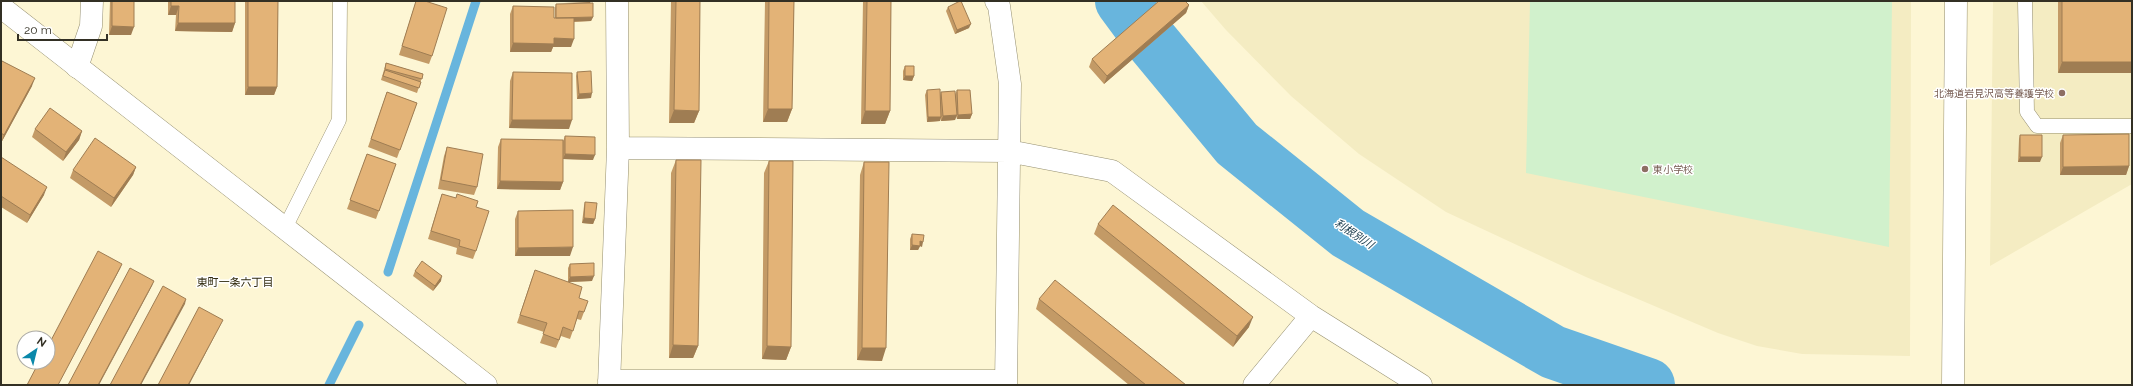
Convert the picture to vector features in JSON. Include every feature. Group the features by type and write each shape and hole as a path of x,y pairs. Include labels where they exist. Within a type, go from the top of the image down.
{"street":[{"path":"77,67 91,26 92,1"},
{"path":"617,1 618,148 609,383 1006,383 1010,84 999,6 996,1"},
{"path":"1953,384 1956,1"},
{"path":"1,8 486,385"},
{"path":"618,148 1008,151 1112,171 1311,316 1421,385"},
{"path":"1254,385 1311,316"}],"lane":[{"path":"285,228 340,120 340,1"},
{"path":"2025,1 2027,112 2037,126 2132,126"}],"shaded area":[{"name":"東小学校","path":"1201,1 1911,1 1910,356 1802,354 1757,346 1718,333 1586,277 1446,212 1359,154 1291,96 1226,30"},
{"name":"北海道岩見沢高等養護学校","path":"1993,1 2132,1 2132,184 1990,266"}],"green space":[{"path":"1530,1 1892,1 1889,247 1526,173"}],"building":[{"path":"112,1 134,1 134,27 112,26"},
{"path":"171,1 235,1 235,23 178,23 179,6 171,6"},
{"path":"248,1 278,1 277,87 248,87"},
{"path":"416,1 425,1 447,8 432,56 402,46"},
{"path":"676,1 700,1 699,111 674,110"},
{"path":"769,1 794,1 792,109 768,109"},
{"path":"867,1 891,1 890,111 865,111"},
{"path":"960,1 971,24 957,30 948,7"},
{"path":"1159,1 1185,1 1189,5 1107,76 1092,59"},
{"path":"2062,1 2132,1 2132,62 2062,62"},
{"path":"593,3 593,17 556,18 556,4"},
{"path":"513,6 554,7 554,18 574,18 574,39 554,38 554,44 513,43"},
{"path":"2,61 35,78 4,135 1,133"},
{"path":"386,63 423,74 422,79 385,69"},
{"path":"905,66 914,66 914,76 905,76"},
{"path":"385,70 421,82 419,88 383,76"},
{"path":"591,71 592,93 579,94 577,72"},
{"path":"513,72 572,73 572,120 512,120"},
{"path":"940,89 941,117 928,117 927,90"},
{"path":"957,90 970,90 972,114 958,115"},
{"path":"955,91 957,115 943,116 941,92"},
{"path":"387,92 417,103 400,150 371,139"},
{"path":"50,108 82,131 66,152 35,129"},
{"path":"2129,134 2129,166 2063,167 2063,135"},
{"path":"2020,135 2042,135 2042,157 2020,157"},
{"path":"565,136 595,137 595,155 565,154"},
{"path":"95,138 136,167 114,198 73,170"},
{"path":"501,139 563,140 563,182 500,181"},
{"path":"447,147 483,154 477,187 441,180"},
{"path":"367,154 396,164 379,211 350,200"},
{"path":"1,157 47,187 30,215 1,196"},
{"path":"676,160 701,160 698,346 673,345"},
{"path":"769,161 793,161 791,347 767,346"},
{"path":"864,162 889,162 886,348 862,348"},
{"path":"442,194 456,198 457,194 478,201 476,207 489,211 476,251 459,246 460,240 431,231"},
{"path":"585,202 597,203 595,219 584,218"},
{"path":"1113,205 1253,317 1237,336 1098,224"},
{"path":"573,210 573,247 518,248 518,211"},
{"path":"912,234 924,235 923,242 920,241 920,246 912,245"},
{"path":"98,251 122,264 58,385 27,385 35,370 56,370 56,331"},
{"path":"422,261 442,276 435,286 415,271"},
{"path":"594,263 594,276 570,277 570,264"},
{"path":"130,268 154,281 98,385 68,385"},
{"path":"535,270 582,287 579,298 588,301 584,312 579,311 573,331 563,327 559,340 543,334 547,323 520,315"},
{"path":"1055,280 1186,385 1146,385 1039,299"},
{"path":"163,286 186,299 140,385 110,385"},
{"path":"199,307 223,320 188,385 158,385"}],"waterway":[{"path":"388,272 476,1"},
{"name":"利根別川","path":"1122,1 1150,39 1237,144 1348,233 1553,352 1648,385"},
{"path":"329,385 359,325"}],"place":[{"name":"北海道岩見沢高等養護学校","path":"2062,93"},
{"name":"東小学校","path":"1645,169"}],"district":[{"name":"東町一条六丁目","path":"235,282"}]}
